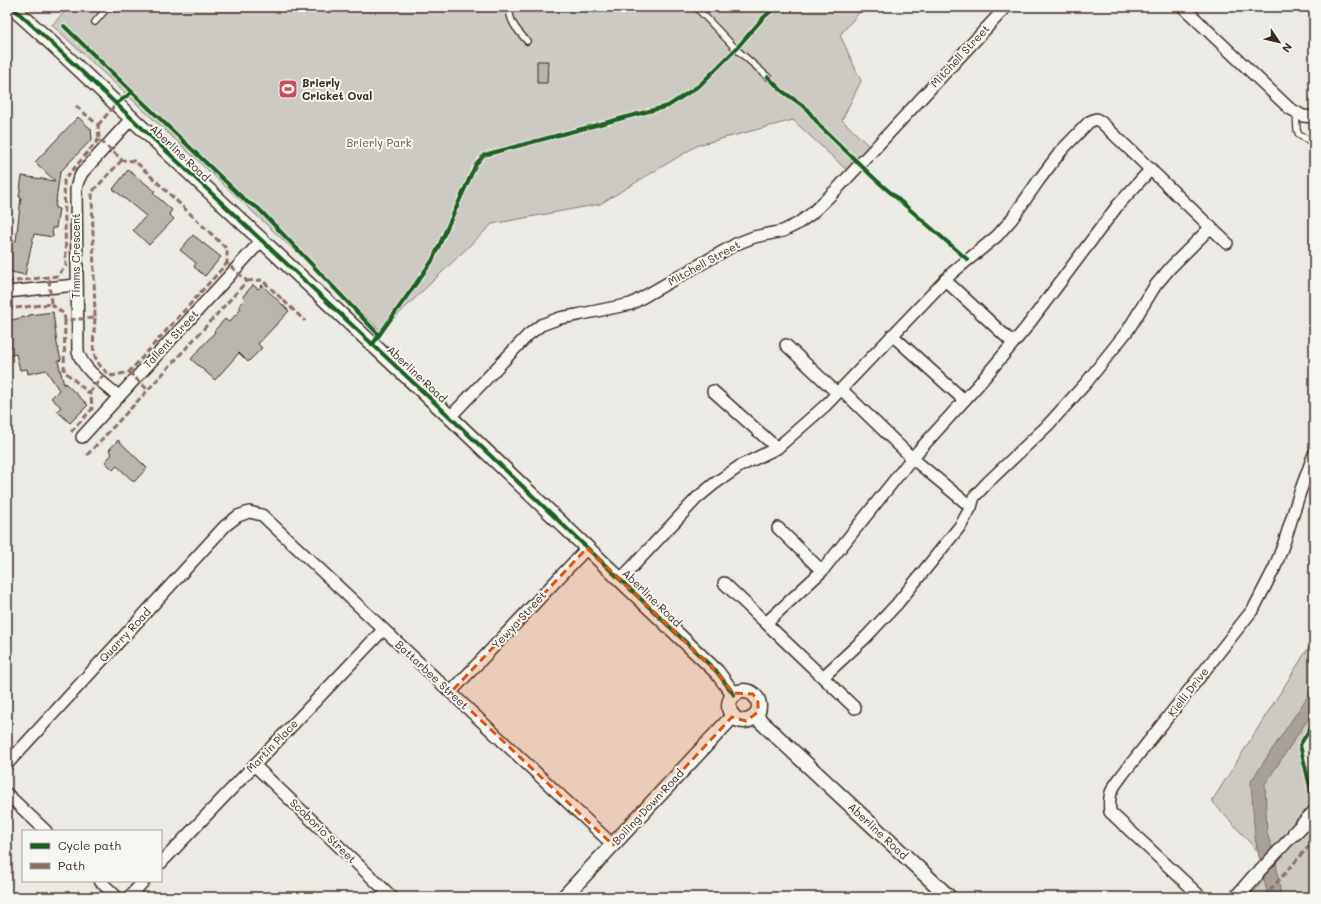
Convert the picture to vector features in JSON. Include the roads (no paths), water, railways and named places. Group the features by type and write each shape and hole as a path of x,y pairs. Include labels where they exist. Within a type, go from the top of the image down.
{"street":[{"name":"Aberline Road","path":"12,7 450,417 717,672 734,695"},
{"name":"Mitchell Street","path":"450,417 528,335 541,325 560,318 631,304 736,244 754,237 783,231 797,224 811,214 838,188 1006,7"},
{"path":"1183,7 1282,101 1303,116 1314,117"},
{"name":"Timms Crescent","path":"118,396 87,368 80,360 78,352 76,189 82,173 131,119"},
{"path":"620,580 697,498 740,466 777,448 826,405 945,280 997,236 1011,220 1061,152 1089,122 1096,119 1101,122 1228,243"},
{"path":"766,622 822,571 912,458 1013,343 1118,205 1151,169"},
{"path":"823,677 866,637 897,604 961,525 971,507 974,497 1047,426 1086,383 1128,330 1155,286 1171,267 1211,227"},
{"name":"Tallent Street","path":"82,437 261,241"},
{"path":"945,280 1013,343"},
{"path":"7,292 76,285"},
{"path":"892,335 964,400"},
{"path":"786,345 912,458 971,507"},
{"path":"713,390 777,448"},
{"name":"Kielli Drive","path":"1201,897 1110,812 1109,798 1113,788 1123,774 1254,608 1275,567 1314,454"},
{"name":"Battarbee Street","path":"249,512 262,516 613,844"},
{"name":"Quarry Road","path":"7,764 225,526 238,516 249,512"},
{"path":"778,528 822,571"},
{"name":"Yewya Street","path":"450,692 587,548"},
{"path":"724,583 855,708"},
{"name":"Martin Place","path":"162,862 383,630"},
{"path":"743,691 753,694 758,702 758,712 755,716 746,721 737,719 733,716 729,708 729,703 734,695 743,691"},
{"name":"Boiling Down Road","path":"564,897 733,716"},
{"name":"Aberline Road","path":"755,716 949,897"},
{"name":"Scoborio Street","path":"254,765 392,897"},
{"path":"7,794 45,830"},
{"path":"1237,897 1314,813"},
{"path":"101,882 117,897"},
{"path":"129,897 143,882"}],"lane":[{"path":"94,22 108,7"},
{"path":"510,7 509,13 516,29 527,41"},
{"path":"696,7 736,49 768,77"},
{"path":"1296,112 1297,130 1299,135 1310,141 1314,141"}],"place":[{"name":"Brierly Cricket Oval","path":"288,89"}],"park label":[{"name":"Brierly Park","path":"379,143"}]}
